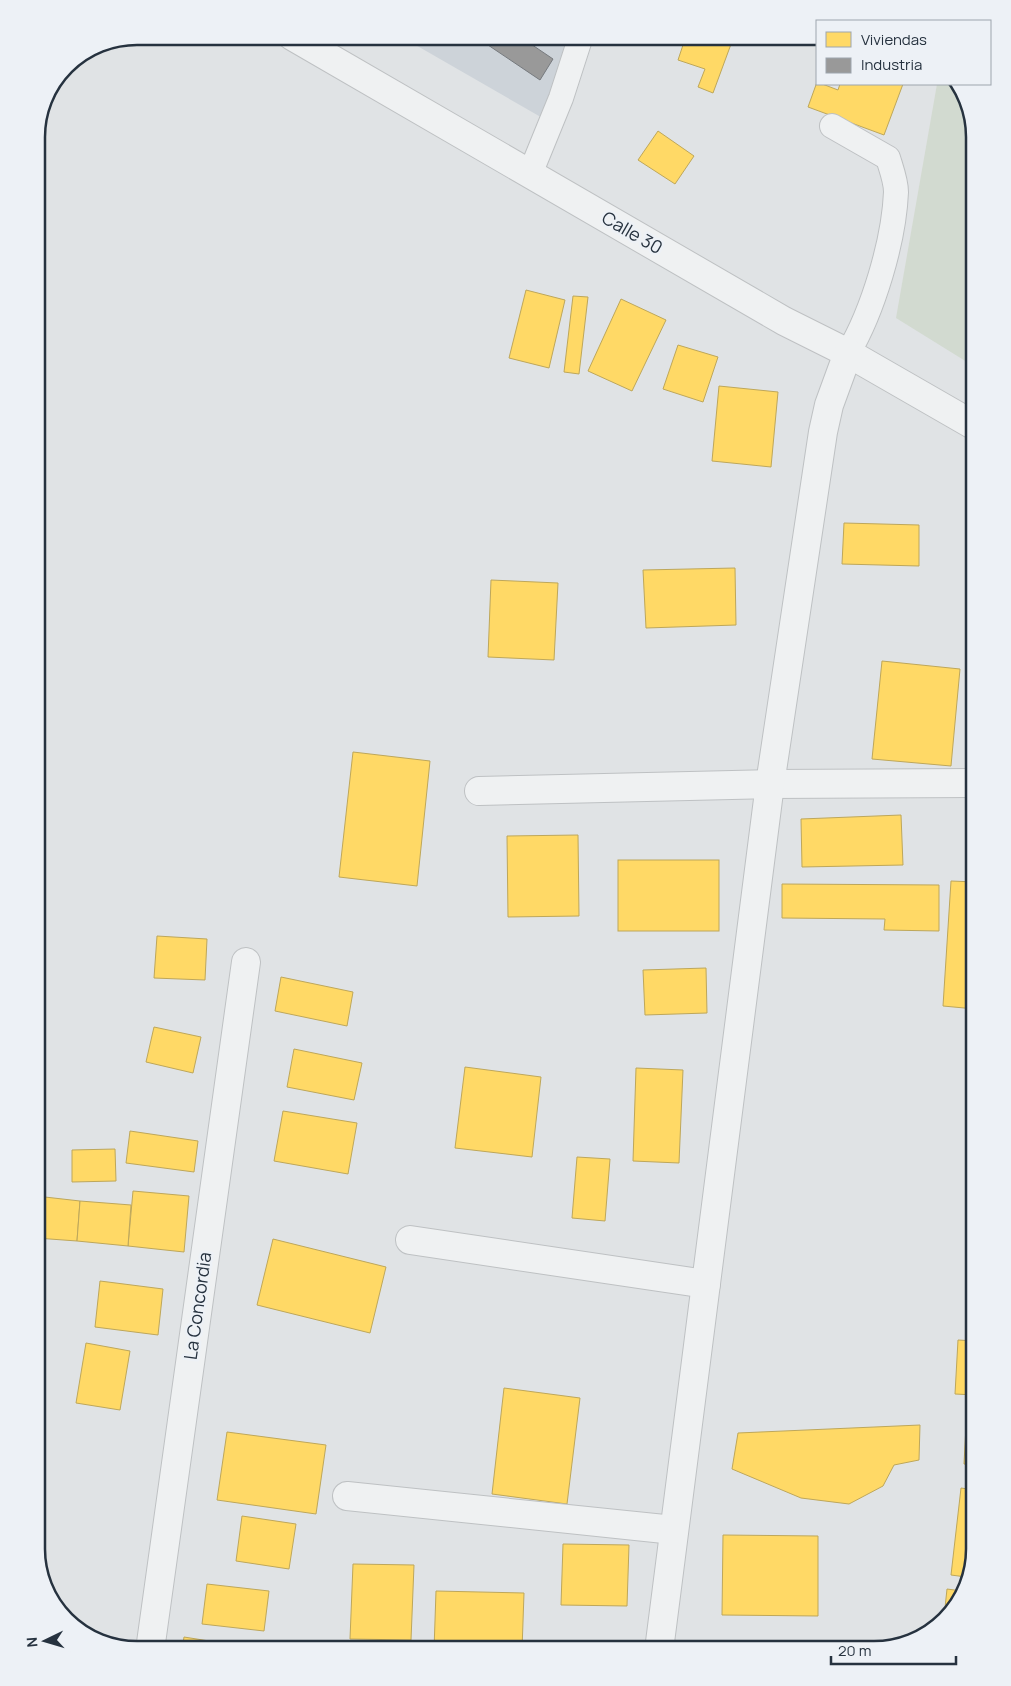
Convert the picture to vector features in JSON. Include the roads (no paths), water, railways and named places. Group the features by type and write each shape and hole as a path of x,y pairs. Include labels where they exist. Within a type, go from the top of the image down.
{"street":[{"name":"Calle 30","path":"308,45 532,170 784,321 850,348 966,420"},
{"path":"660,1641 770,784 823,432 829,406 850,348"},
{"path":"479,791 770,784 966,783"},
{"name":"La Concordia","path":"151,1641 246,962"},
{"path":"410,1240 706,1284"},
{"path":"347,1496 674,1530"}],"lane":[{"path":"532,170 548,132 578,45"},
{"path":"832,126 888,158 896,190 888,247 868,314 850,348"}]}
